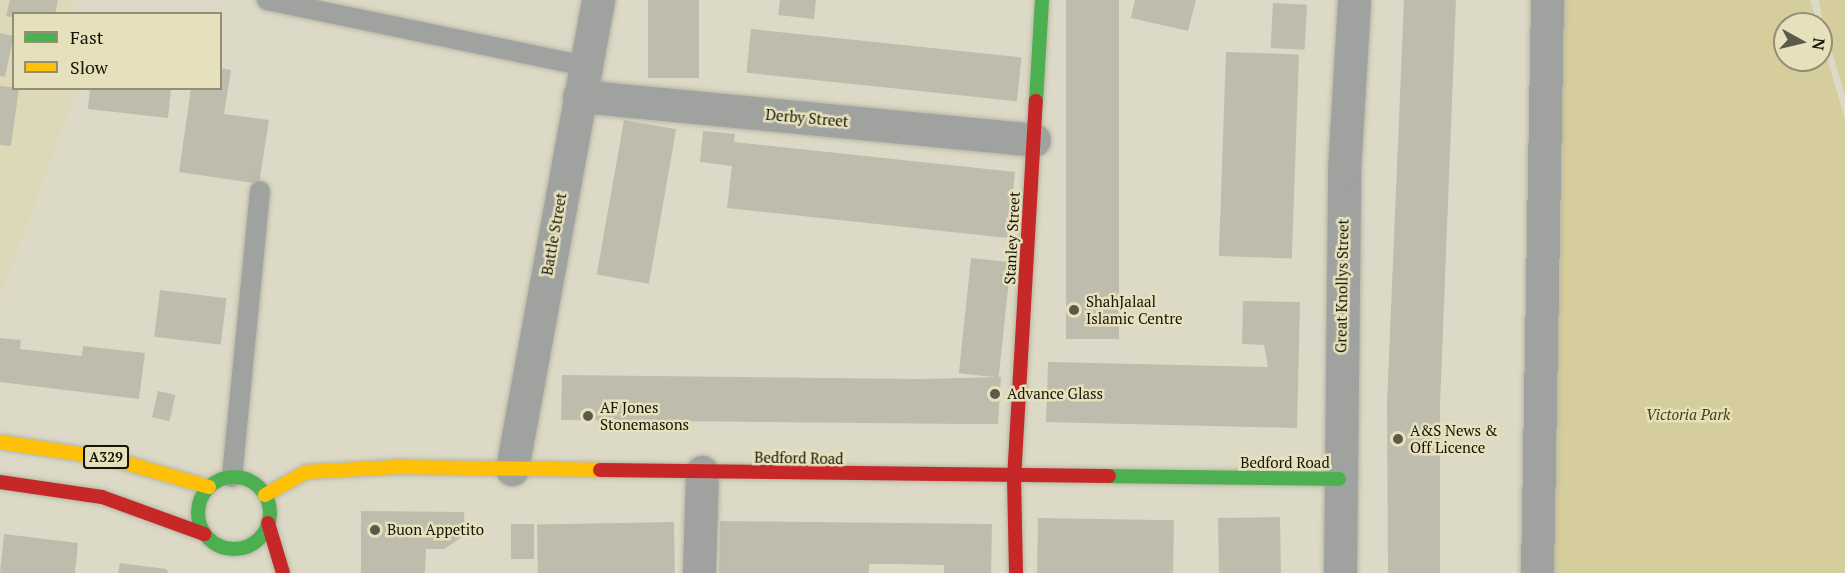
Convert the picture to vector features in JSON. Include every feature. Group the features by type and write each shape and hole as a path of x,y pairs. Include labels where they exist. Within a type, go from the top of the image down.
{"street":[{"name":"Battle Street","path":"512,469 598,0"},
{"name":"Stanley Street","path":"1016,573 1014,479 1042,0"},
{"name":"Great Knollys Street","path":"1340,573 1339,479 1344,170 1354,0"},
{"path":"1537,573 1547,0"},
{"name":"Derby Street","path":"582,81 1034,140"},
{"name":"A329","path":"0,442 102,457 208,487"},
{"name":"Bedford Road","path":"265,495 306,472 512,469 1014,479 1339,479"},
{"path":"699,573 702,472"},
{"path":"204,534 199,504 208,487 231,477 251,481 265,495 268,524 283,573"},
{"path":"0,482 102,497 204,534 216,544 223,563"},
{"path":"216,544 247,546 268,524"}],"lane":[{"path":"267,0 582,81"},
{"path":"231,477 260,190"}],"shaded area":[{"path":"0,0 71,0 74,12 12,12 12,90 77,90 0,298"}],"green space":[{"name":"Victoria Park","path":"1540,0 1810,0 1814,12 1773,12 1773,72 1831,72 1845,119 1845,573 1528,573"},
{"path":"1819,0 1845,0 1845,95 1833,55 1833,12 1821,12"}],"building":[{"path":"10,0 58,0 55,12 12,12 12,17 6,16"},
{"path":"648,0 699,0 699,78 648,78"},
{"path":"780,0 816,0 814,19 778,15"},
{"path":"1066,0 1119,0 1119,339 1066,339"},
{"path":"1135,0 1196,0 1188,31 1131,18"},
{"path":"1404,0 1456,0 1440,405 1440,573 1388,573 1387,404"},
{"path":"1273,3 1307,5 1305,50 1271,48"},
{"path":"751,29 1022,57 1017,101 746,73"},
{"path":"0,33 12,36 5,77 0,76"},
{"path":"1226,52 1299,55 1292,258 1219,256"},
{"path":"222,68 231,70 224,114 269,120 259,184 179,172 191,90 222,90"},
{"path":"0,86 19,90 11,146 0,145"},
{"path":"90,90 171,90 168,118 88,109"},
{"path":"624,120 676,129 649,284 597,275"},
{"path":"703,131 735,134 734,142 1015,172 1008,238 727,208 732,166 700,162"},
{"path":"971,258 1011,262 999,378 959,373"},
{"path":"160,290 227,298 221,345 154,337"},
{"path":"1243,301 1300,302 1297,428 1046,422 1048,362 1268,367 1264,345 1242,344"},
{"path":"0,338 21,340 20,349 82,356 83,346 145,353 139,399 0,382"},
{"path":"562,375 921,379 1001,377 998,424 967,424 561,420"},
{"path":"158,391 176,395 169,421 152,417"},
{"path":"361,511 464,512 465,535 444,549 426,549 425,573 361,573"},
{"path":"1280,517 1281,573 1219,573 1218,518"},
{"path":"1038,518 1174,520 1173,573 1037,573"},
{"path":"720,521 992,524 991,573 944,573 944,565 869,564 869,573 719,573"},
{"path":"674,522 675,573 538,573 537,524"},
{"path":"511,524 534,524 534,559 511,559"},
{"path":"4,534 78,543 75,573 0,573"},
{"path":"120,563 166,569 169,573 118,573"}],"traffic: fast":[{"path":"1036,101 1042,0"},
{"path":"1109,476 1339,479"},
{"path":"234,477 254,483 264,493 270,513 264,533 254,543 234,549 214,543 204,533 198,513 204,493 214,483 234,477"}],"traffic: slow":[{"path":"0,442 112,459 209,487"},
{"path":"265,495 306,472 396,467 600,470"}],"traffic: jam":[{"path":"1016,573 1014,479 1036,101"},
{"path":"600,470 1109,476"},
{"path":"0,482 102,497 204,534"},
{"path":"268,523 283,573"}],"place":[{"name":"ShahJalaal Islamic Centre","path":"1074,310"},
{"name":"Advance Glass","path":"995,394"},
{"name":"AF Jones Stonemasons","path":"588,416"},
{"name":"A&S News & Off Licence","path":"1398,439"},
{"name":"Buon Appetito","path":"375,530"}]}
